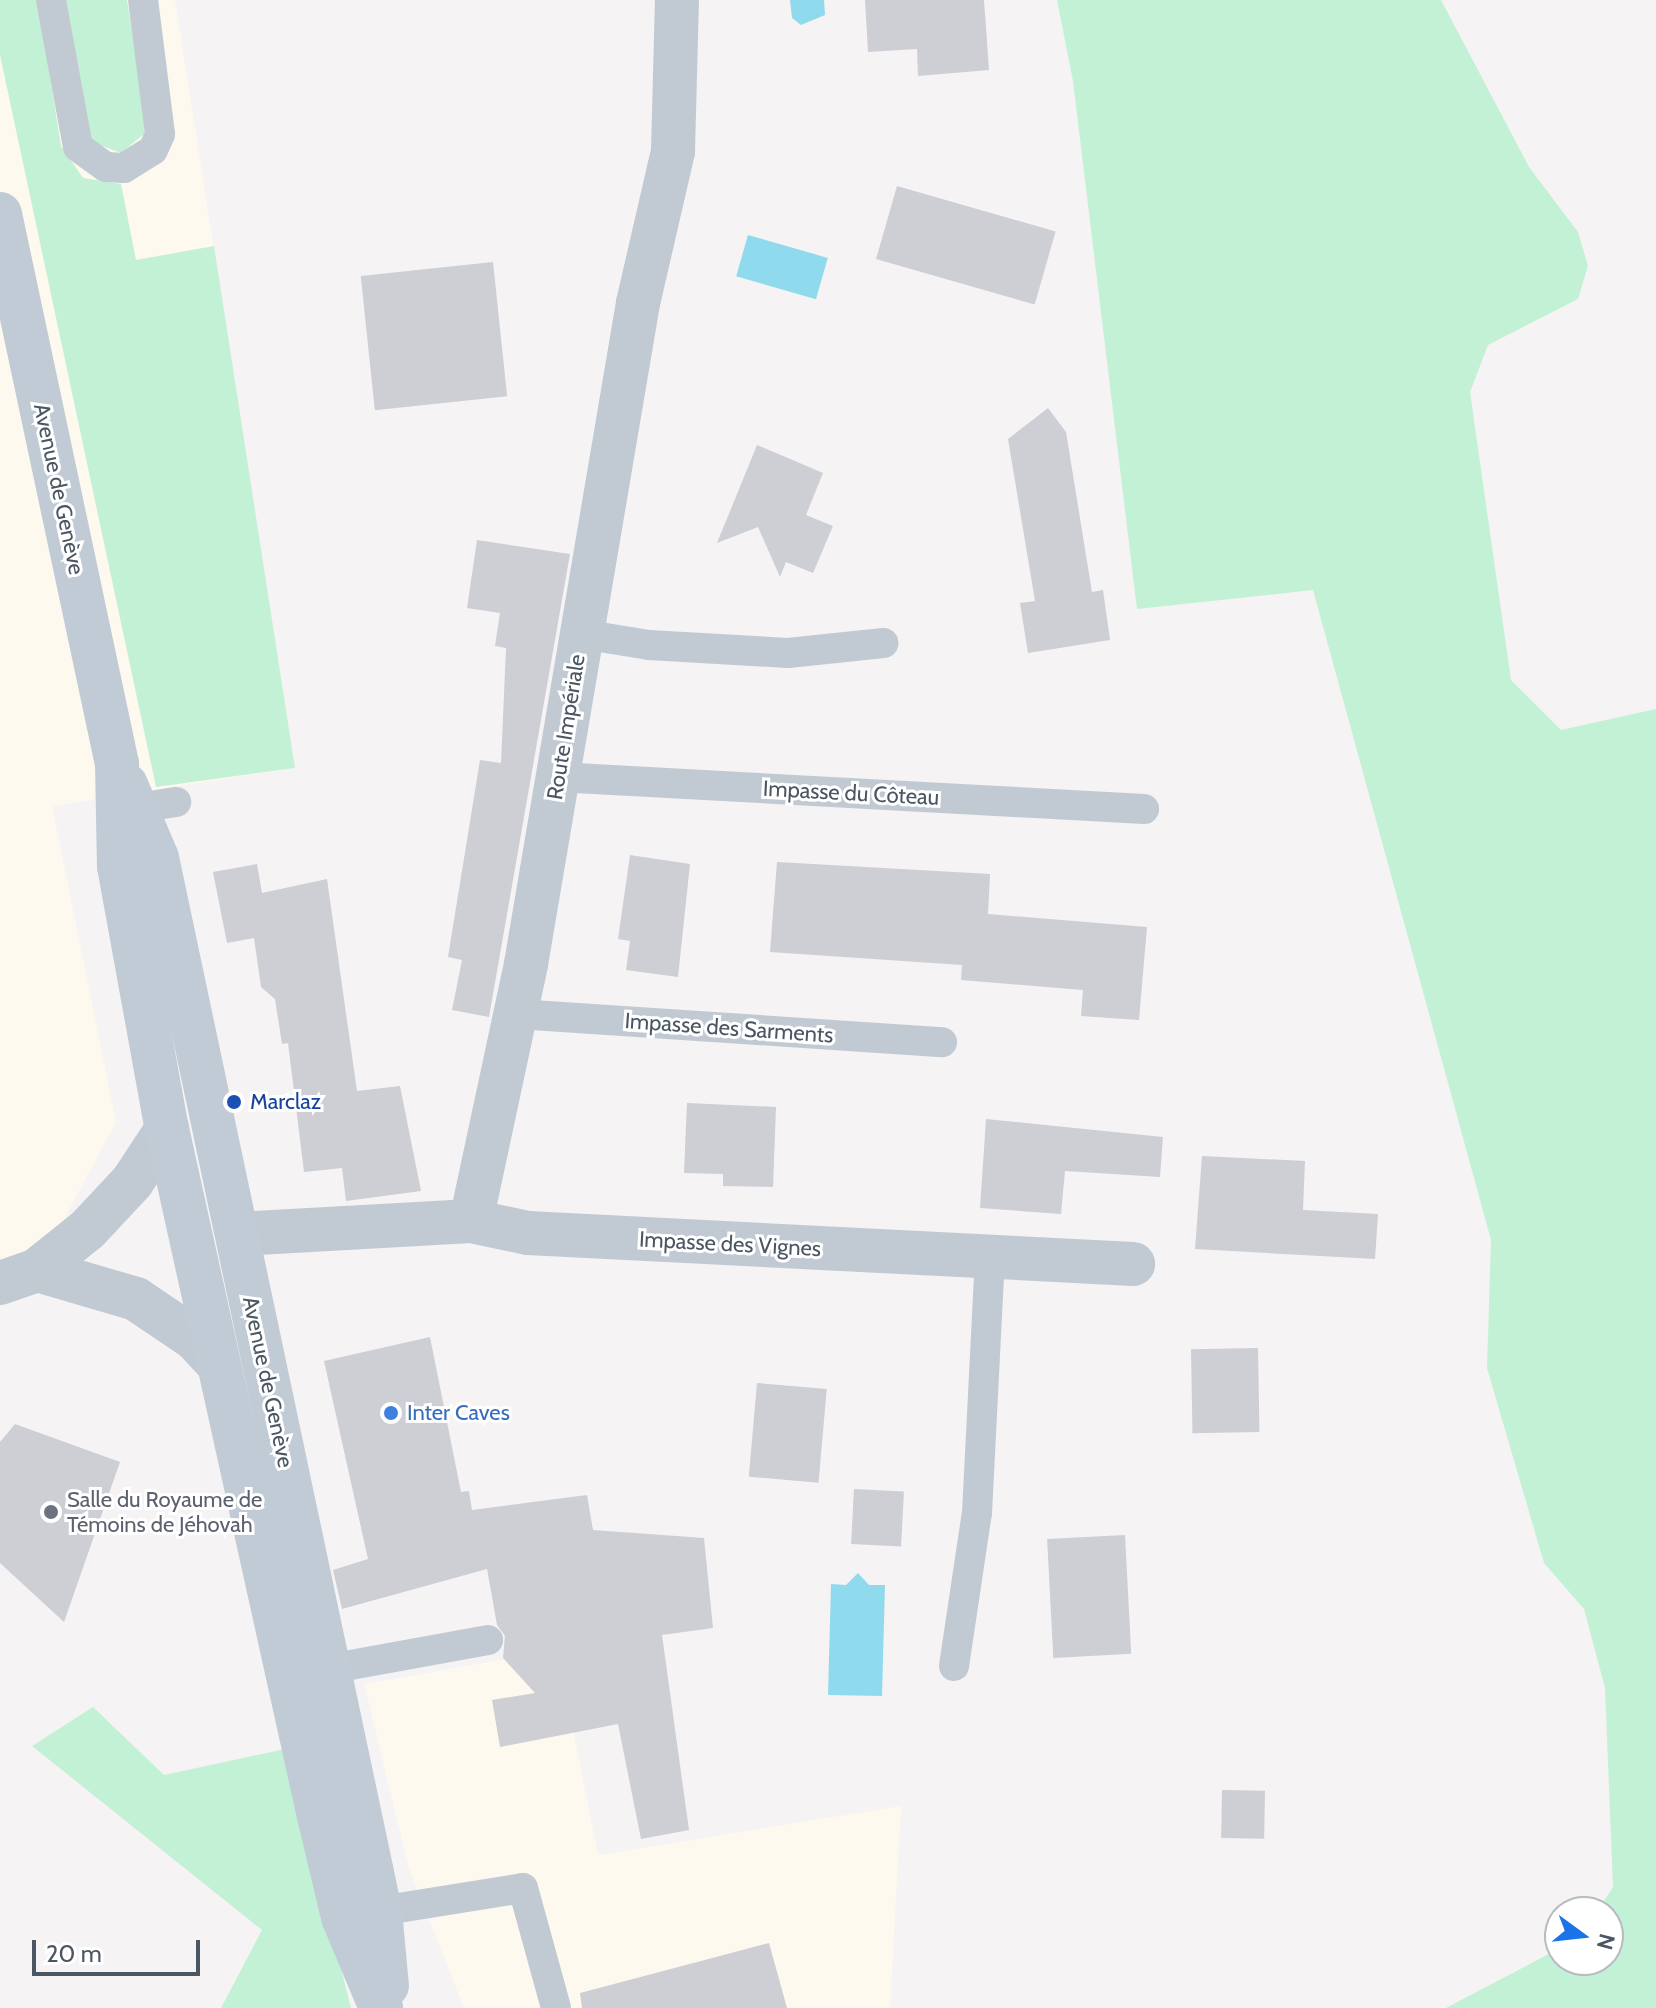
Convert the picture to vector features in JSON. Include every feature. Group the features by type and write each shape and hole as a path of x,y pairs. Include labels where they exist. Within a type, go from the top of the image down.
{"main road":[{"name":"Avenue de Genève","path":"0,214 117,764 143,807 157,858 238,1234 307,1673"},
{"name":"Avenue de Genève","path":"143,807 123,892 167,1129 217,1363 307,1673 381,2008"},
{"name":"Avenue de Genève","path":"362,1914 389,2008"}],"street":[{"name":"Route Impériale","path":"471,1221 517,1014 638,303 673,151 677,0"},
{"path":"19,1277 111,1206 167,1129"},
{"path":"238,1234 471,1221"},
{"name":"Impasse des Vignes","path":"471,1221 528,1233 1133,1264"},
{"path":"19,1277 136,1299 195,1339 217,1363"}],"lane":[{"path":"51,0 78,147 106,167 124,168 153,150 160,134 143,0"},
{"path":"581,634 649,645 788,653 883,643"},
{"name":"Impasse du Côteau","path":"557,777 1144,809"},
{"name":"Impasse des Sarments","path":"517,1014 942,1042"},
{"path":"954,1666 977,1513 990,1257"},
{"path":"307,1673 488,1640"},
{"path":"362,1914 523,1888 556,2008"}],"shaded area":[{"path":"0,0 175,0 295,768 52,806 116,1122 37,1270 0,1283"},
{"path":"557,1650 598,1855 901,1806 890,2008 464,2008 409,1868 364,1684"}],"green space":[{"path":"0,0 38,0 61,146 83,178 121,184 136,260 214,246 295,768 156,787 0,55"},
{"path":"66,0 127,0 146,119 144,134 121,153 92,142"},
{"path":"1057,0 1441,0 1529,167 1578,232 1588,266 1578,299 1488,345 1470,392 1511,680 1561,730 1656,709 1656,2008 1446,2008 1544,1956 1544,1976 1624,1976 1624,1896 1607,1896 1613,1887 1605,1688 1584,1609 1544,1563 1487,1368 1491,1240 1313,590 1137,609 1073,81"},
{"path":"93,1707 164,1775 285,1749 351,2008 221,2008 262,1930 32,1746"}],"water":[{"path":"790,0 824,0 825,15 801,25 792,18"},
{"path":"748,235 828,258 816,299 736,276"},
{"path":"858,1573 869,1585 885,1585 882,1696 828,1695 831,1584 846,1585"}],"building":[{"path":"865,0 984,0 989,70 918,76 917,49 868,52"},
{"path":"897,186 1056,231 1035,305 876,259"},
{"path":"493,262 507,396 375,410 361,276"},
{"path":"1048,408 1066,432 1092,592 1103,590 1110,640 1028,653 1020,603 1035,601 1008,439"},
{"path":"757,445 823,473 806,515 833,526 813,573 786,562 780,577 758,527 717,543"},
{"path":"477,540 570,554 489,1017 452,1010 462,960 448,957 480,760 501,763 506,648 495,646 500,613 467,608"},
{"path":"630,855 690,864 678,977 626,970 630,941 618,939"},
{"path":"777,862 990,874 988,914 1147,927 1139,1020 1081,1016 1083,990 961,980 962,965 770,952"},
{"path":"257,864 262,893 327,879 357,1091 400,1086 421,1191 346,1201 342,1168 304,1172 288,1043 282,1044 275,999 261,987 254,938 227,943 213,872"},
{"path":"687,1103 776,1107 773,1187 723,1186 723,1174 684,1173"},
{"path":"986,1119 1163,1137 1160,1177 1065,1171 1061,1214 980,1208"},
{"path":"1202,1156 1305,1161 1303,1210 1378,1214 1375,1259 1195,1249"},
{"path":"430,1337 461,1492 469,1491 472,1510 587,1495 593,1530 704,1538 713,1628 662,1635 689,1830 641,1839 618,1724 500,1747 492,1700 535,1693 503,1658 505,1636 497,1625 487,1569 342,1609 333,1570 368,1559 324,1361"},
{"path":"1258,1348 1259,1432 1192,1433 1191,1349"},
{"path":"757,1383 827,1389 819,1483 749,1477"},
{"name":"Salle du Royaume de Témoins de Jéhovah","path":"15,1424 120,1462 64,1622 0,1563 0,1442"},
{"path":"854,1489 904,1492 901,1547 851,1544"},
{"path":"1125,1535 1131,1654 1053,1658 1047,1539"},
{"path":"1222,1790 1265,1791 1264,1839 1221,1838"},
{"path":"769,1943 787,2008 582,2008 580,1993"}],"place":[{"name":"Marclaz","path":"234,1102"},
{"name":"Inter Caves","path":"391,1413"},
{"name":"Salle du Royaume de Témoins de Jéhovah","path":"51,1512"}]}
